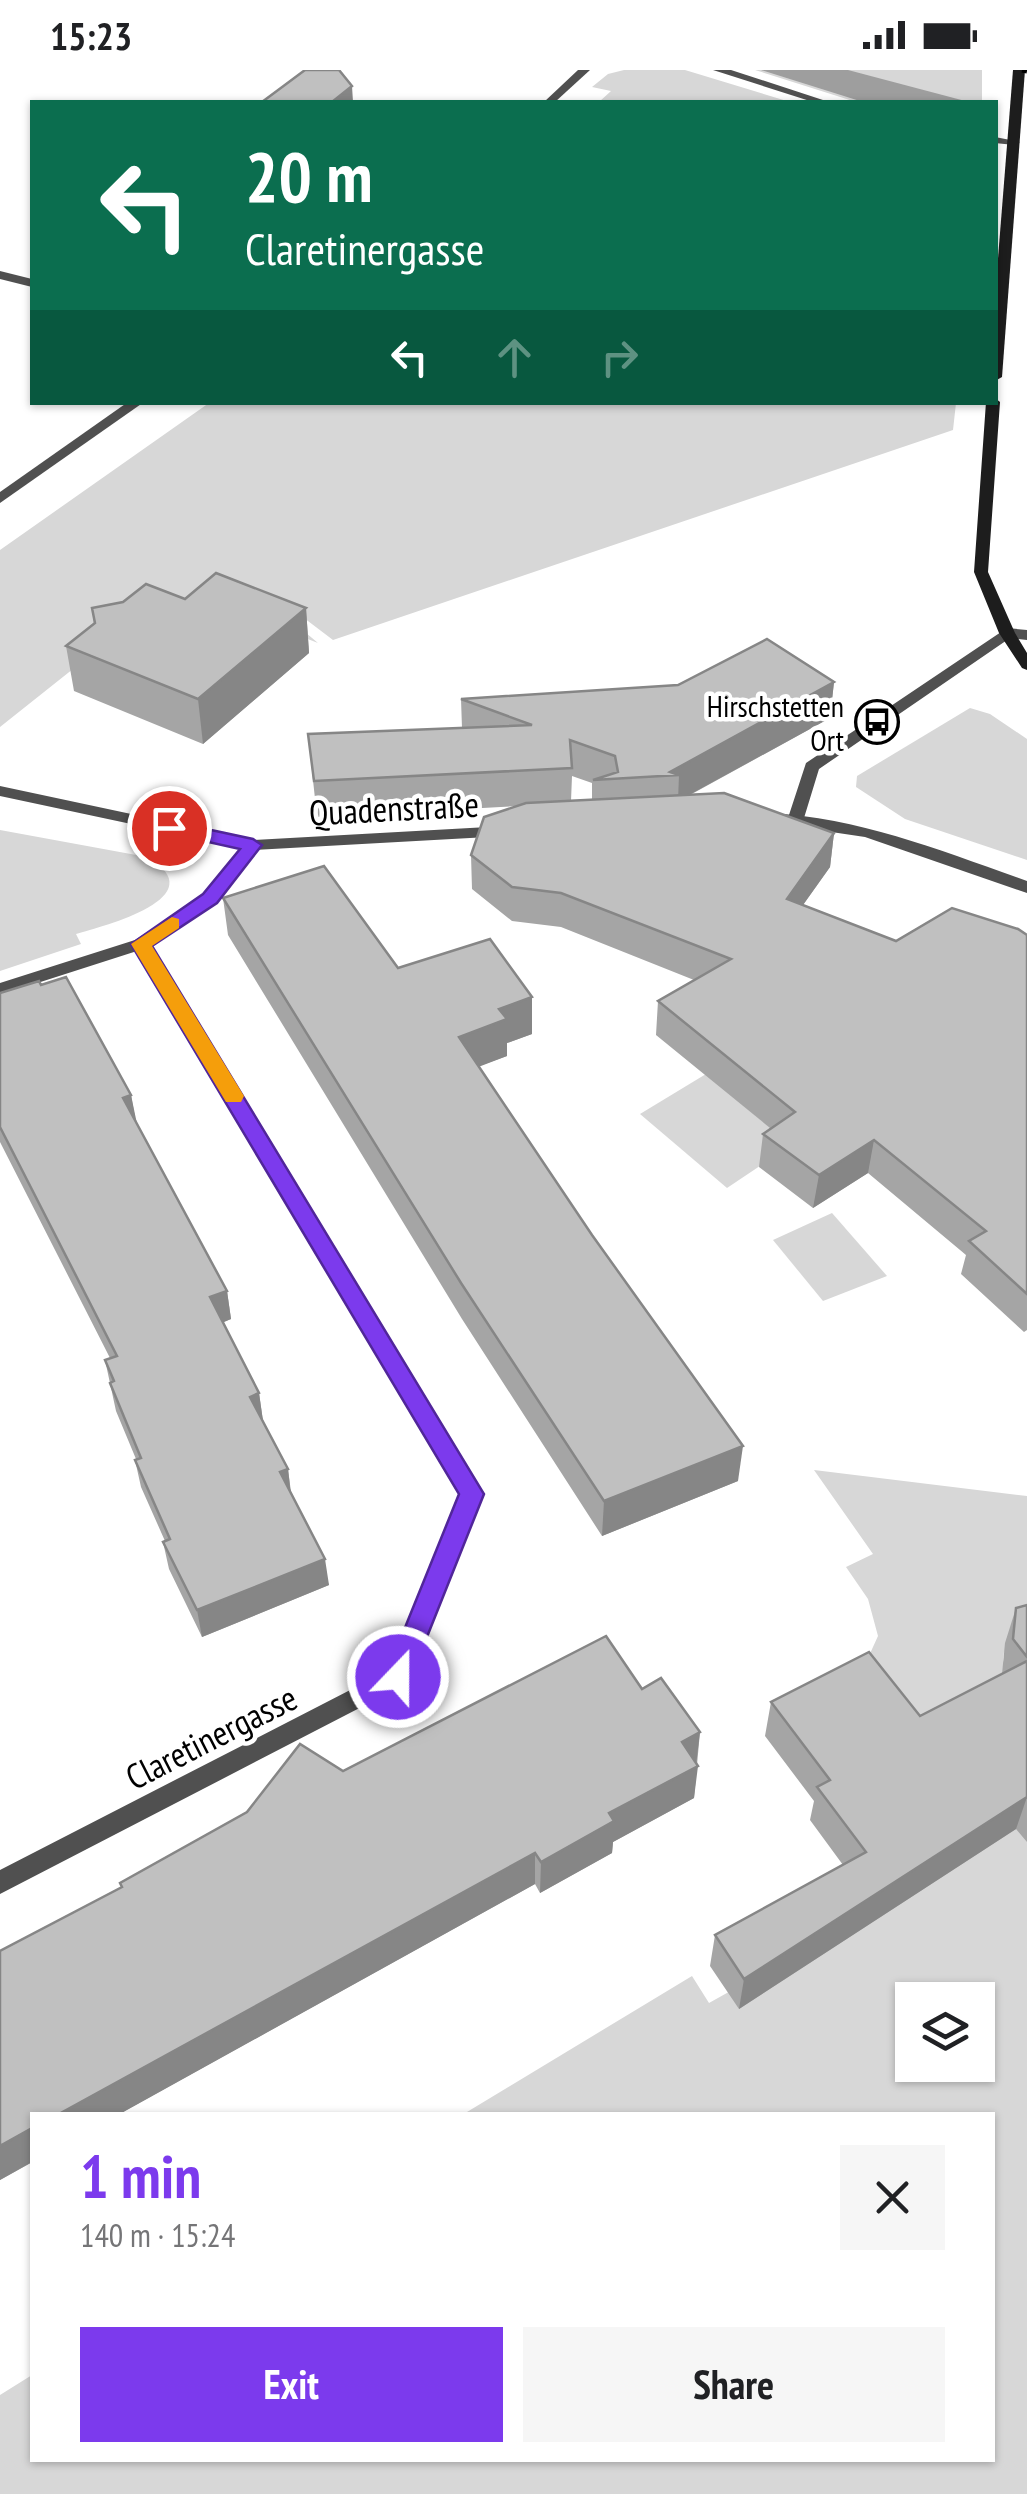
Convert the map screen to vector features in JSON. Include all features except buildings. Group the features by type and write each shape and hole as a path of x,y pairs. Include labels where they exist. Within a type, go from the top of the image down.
{"main road":[{"path":"998,340 1019,70"},
{"path":"993,405 980,572 1007,634 1027,665"}],"street":[{"path":"551,100 584,70"},
{"path":"719,70 817,100"},
{"path":"998,140 1014,142"},
{"path":"0,275 30,282"},
{"path":"0,499 134,405"},
{"path":"796,818 812,767 1007,634 1027,635"},
{"name":"Quadenstraße","path":"0,791 253,845 520,830"},
{"path":"746,818 796,818 859,830 1027,887"},
{"path":"0,989 141,944 210,899 253,845"},
{"name":"Claretinergasse","path":"0,1882 398,1677 472,1494 141,944"}],"shaded area":[{"path":"624,70 685,70 783,100 601,100 611,91 592,87 608,74"},
{"path":"755,70 982,70 982,100 850,100"},
{"path":"761,70 848,70 961,100 857,100"},
{"path":"206,405 956,405 953,430 333,640 304,618 293,622 318,643 218,604 117,634 0,727 0,550"},
{"path":"970,708 990,714 1027,739 1027,860 905,819 856,787 857,776"},
{"path":"0,830 147,857 165,871 169,885 163,897 148,907 76,934 81,944 0,971"},
{"path":"706,1074 791,1145 727,1188 640,1114"},
{"path":"832,1213 887,1276 823,1301 773,1240"},
{"path":"814,1470 1027,1496 1027,1636 1004,1652 1003,1660 1027,1746 1027,2494 0,2494 0,2395 30,2376 30,2462 995,2462 995,2112 467,2112 692,1976 709,2003 978,1853 853,1691 878,1636 868,1599 846,1567 873,1554"}],"railway":[{"path":"1022,70 1027,71"}],"slow traffic":[{"path":"172,924 141,944 233,1096"}],"place":[{"name":"Hirschstetten Ort","path":"877,722"}],"route":[{"path":"169,828 253,845 210,899 141,944 472,1494 398,1677"}]}
